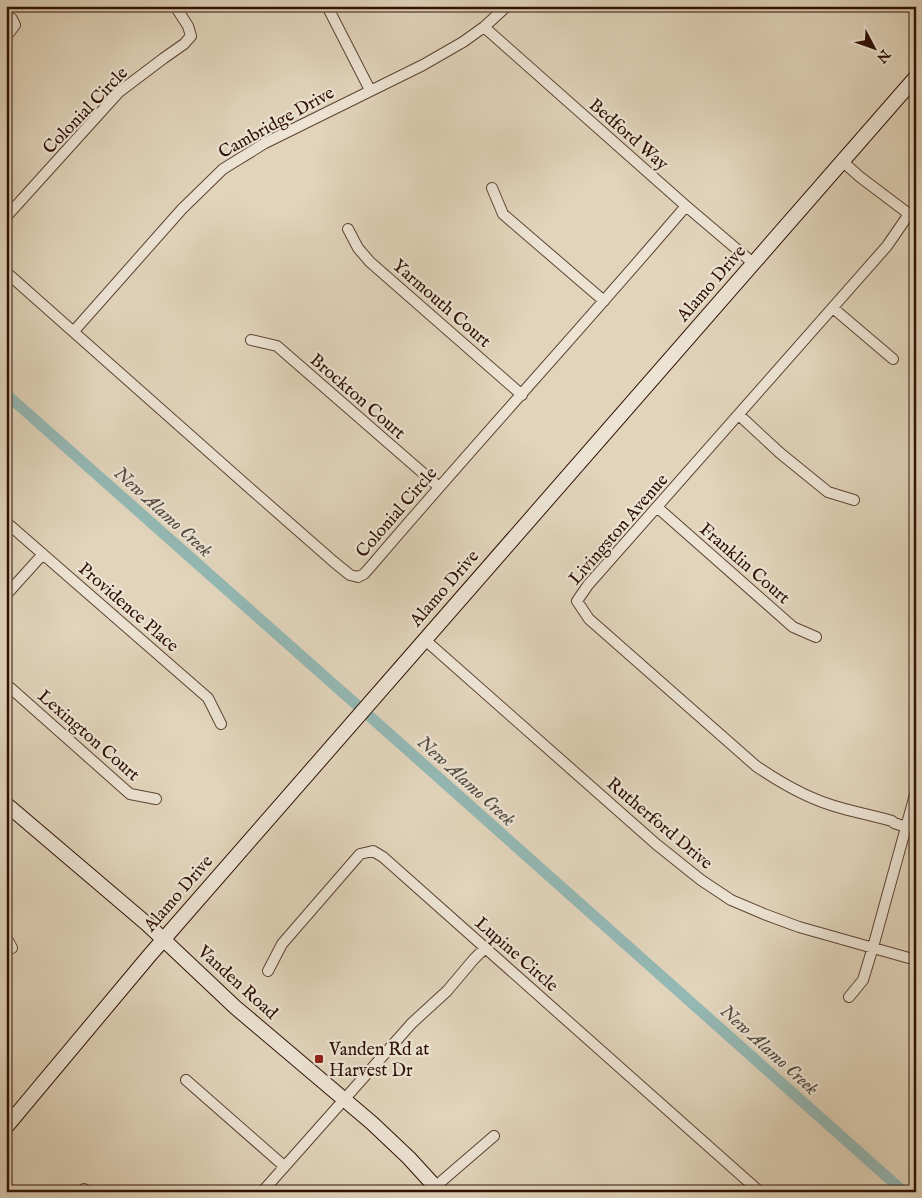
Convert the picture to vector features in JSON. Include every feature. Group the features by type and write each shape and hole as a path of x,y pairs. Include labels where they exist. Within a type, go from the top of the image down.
{"main road":[{"name":"Alamo Drive","path":"6,1127 163,939 916,77"},
{"name":"Vanden Road","path":"8,810 163,939 235,1007 344,1099 409,1158 438,1189"}],"street":[{"name":"Colonial Circle","path":"6,217 120,92 184,44 191,36 188,26 175,6"},
{"path":"327,6 370,90"},
{"name":"Cambridge Drive","path":"74,331 182,210 223,169 265,143 423,65 463,42 484,27 507,6"},
{"path":"6,15 12,19 15,25 6,37"},
{"name":"Bedford Way","path":"484,27 753,263"},
{"path":"842,161 912,216"},
{"path":"492,188 503,214 604,301"},
{"name":"Colonial Circle","path":"6,272 253,491 350,575 358,577 364,574 438,487 522,395 686,206"},
{"name":"Livingston Avenue","path":"906,827 892,821 828,804 782,784 756,766 590,618 578,601 588,585 658,508 912,216"},
{"name":"Yarmouth Court","path":"348,230 358,248 370,262 522,395"},
{"path":"833,308 892,359"},
{"name":"Brockton Court","path":"251,340 277,346 438,487"},
{"path":"739,415 780,454 828,492 854,500"},
{"name":"Franklin Court","path":"658,508 793,627 816,637"},
{"name":"Providence Place","path":"6,522 208,698 221,724"},
{"path":"6,595 43,554"},
{"name":"Rutherford Drive","path":"424,639 656,844 701,880 731,900 800,927 916,960"},
{"name":"Lexington Court","path":"6,684 130,794 156,799"},
{"path":"849,996 863,980 916,791"},
{"name":"Lupine Circle","path":"268,971 282,944 360,854 374,851 760,1192"},
{"path":"6,937 12,948"},
{"path":"262,1192 412,1023 447,990 485,948"},
{"path":"186,1080 284,1166"},
{"path":"438,1189 494,1136"}],"waterway":[{"name":"New Alamo Creek","path":"6,394 904,1192"}],"place":[{"name":"Vanden Rd at Harvest Dr","path":"319,1059"}]}
